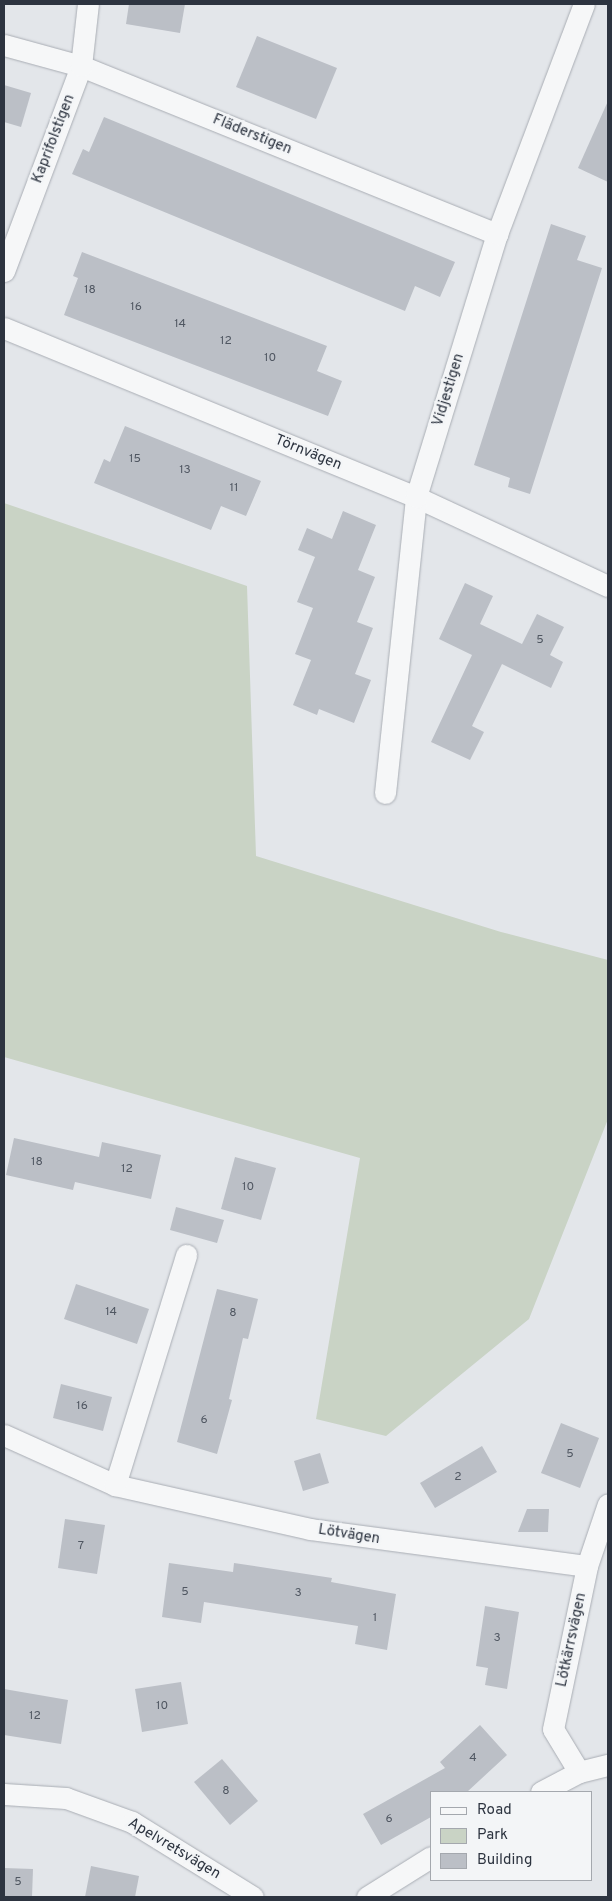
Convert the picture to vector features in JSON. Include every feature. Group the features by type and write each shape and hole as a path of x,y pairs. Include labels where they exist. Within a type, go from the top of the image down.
{"street":[{"name":"Kaprifolstigen","path":"4,271 82,66 88,4"},
{"name":"Vidjestigen","path":"385,793 416,497 497,234 584,4"},
{"name":"Fläderstigen","path":"4,46 82,66 497,234"},
{"name":"Törnvägen","path":"4,328 416,497 608,586"},
{"path":"114,1485 186,1255"},
{"name":"Lötvägen","path":"4,1435 114,1485 319,1530 587,1566"},
{"name":"Lötkärrsvägen","path":"579,1772 553,1729 587,1566 608,1504"},
{"path":"543,1791 579,1772 608,1765"},
{"name":"Apelvretsvägen","path":"4,1794 66,1798 132,1822 253,1897"},
{"path":"367,1897 430,1858"}],"green space":[{"path":"4,503 247,586 256,856 501,932 608,960 608,1119 529,1319 386,1436 316,1419 360,1158 4,1057"}],"building":[{"path":"129,4 185,4 180,33 126,24"},
{"path":"257,36 337,68 316,119 236,87"},
{"path":"4,85 31,93 21,127 4,122"},
{"path":"608,101 608,182 578,168"},
{"path":"104,117 455,262 440,297 415,286 405,311 72,174 83,149 89,152"},
{"path":"551,224 586,236 577,260 602,268 530,494 508,487 510,478 474,465"},
{"path":"82,252 327,346 317,371 342,381 328,416 64,315 78,278 73,276"},
{"path":"125,426 261,481 246,516 221,506 211,530 94,483 104,459 110,462"},
{"path":"343,511 376,525 358,570 375,577 357,622 373,628 355,674 371,680 354,723 319,709 317,715 293,705 311,660 295,654 313,608 297,602 315,557 298,550 307,528 332,539"},
{"path":"465,583 493,596 480,624 522,644 537,614 564,627 550,655 563,662 551,688 502,664 472,726 484,732 470,760 431,742 472,655 439,639"},
{"path":"14,1138 99,1157 102,1142 161,1155 151,1199 75,1182 73,1190 6,1175"},
{"path":"235,1157 276,1168 261,1220 221,1209"},
{"path":"176,1207 224,1220 217,1243 170,1230"},
{"path":"76,1284 149,1309 137,1344 64,1319"},
{"path":"217,1289 258,1299 248,1339 243,1338 229,1399 232,1400 217,1454 177,1442"},
{"path":"61,1384 112,1397 103,1431 53,1418"},
{"path":"561,1423 599,1438 580,1488 541,1473"},
{"path":"482,1446 497,1472 435,1508 420,1483"},
{"path":"320,1453 329,1483 303,1491 294,1461"},
{"path":"527,1509 549,1509 548,1532 518,1532"},
{"path":"65,1519 105,1525 97,1574 58,1568"},
{"path":"169,1563 233,1572 234,1563 332,1578 331,1582 396,1594 387,1650 355,1644 358,1626 204,1602 201,1623 162,1617"},
{"path":"485,1606 519,1612 507,1689 485,1685 488,1668 476,1666"},
{"path":"181,1682 188,1724 142,1732 135,1689"},
{"path":"4,1689 68,1700 61,1744 4,1735"},
{"path":"480,1725 507,1755 468,1791 430,1791 430,1818 381,1845 363,1814 445,1768 440,1762"},
{"path":"222,1759 258,1801 230,1825 194,1782"},
{"path":"91,1866 139,1876 135,1897 85,1897"},
{"path":"4,1868 33,1869 32,1897 4,1897"}]}
